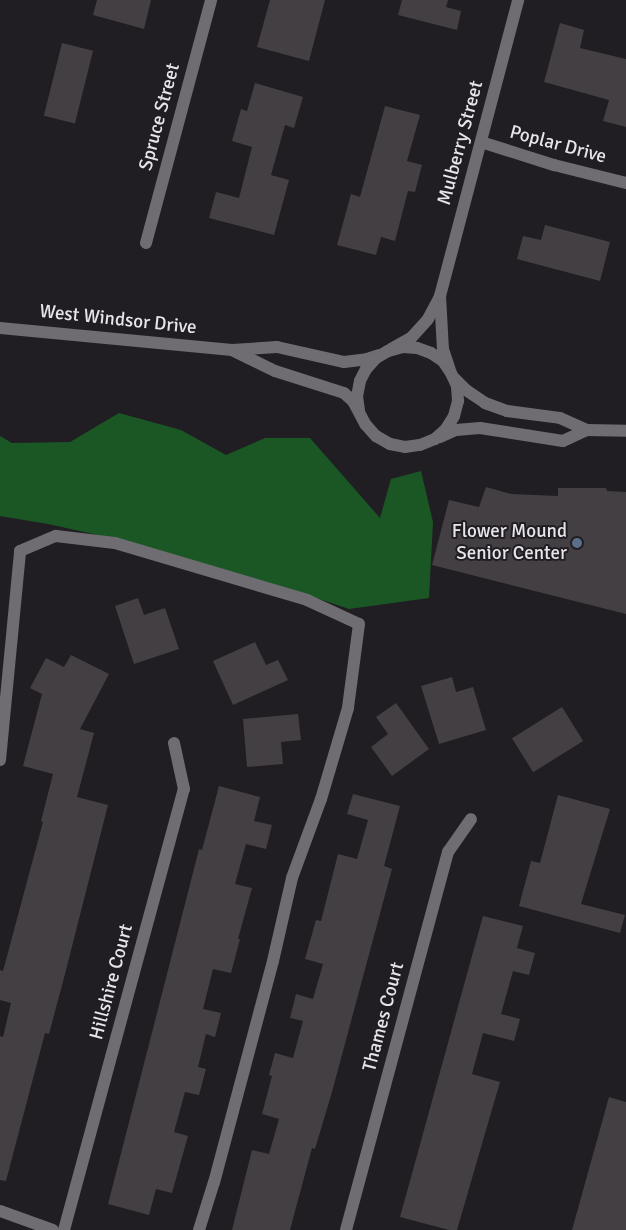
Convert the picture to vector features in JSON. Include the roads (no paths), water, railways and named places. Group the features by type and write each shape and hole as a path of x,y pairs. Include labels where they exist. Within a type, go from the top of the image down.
{"street":[{"name":"Spruce Street","path":"146,243 211,0"},
{"name":"Mulberry Street","path":"386,352 411,338 428,319 440,296 518,0"},
{"name":"Poplar Drive","path":"481,142 554,165 626,182"},
{"name":"Mulberry Street","path":"440,296 443,349 452,375"},
{"name":"West Windsor Drive","path":"0,328 232,350 277,347 344,362 367,360 403,347 417,348 431,353 443,361 452,375 466,390 485,403 507,411 560,418 587,430 626,431"},
{"name":"West Windsor Drive","path":"232,350 274,372 344,393 360,411 366,425 376,436 390,444 405,447 420,445 456,430 480,428 563,442 587,430"},
{"name":"West Windsor Drive","path":"360,411 357,396 360,381 366,368 386,352"},
{"name":"West Windsor Drive","path":"434,439 446,429 454,416 458,401 452,375"},
{"path":"0,760 20,551 56,536 115,543 307,600 360,624 348,708 321,799 292,878 269,978 214,1182 199,1230"},
{"name":"Hillshire Court","path":"64,1230 184,789 174,743"},
{"name":"Thames Court","path":"346,1230 448,852 471,819"},
{"path":"0,1211 53,1230"}],"place":[{"name":"Flower Mound Senior Center","path":"577,543"}]}
